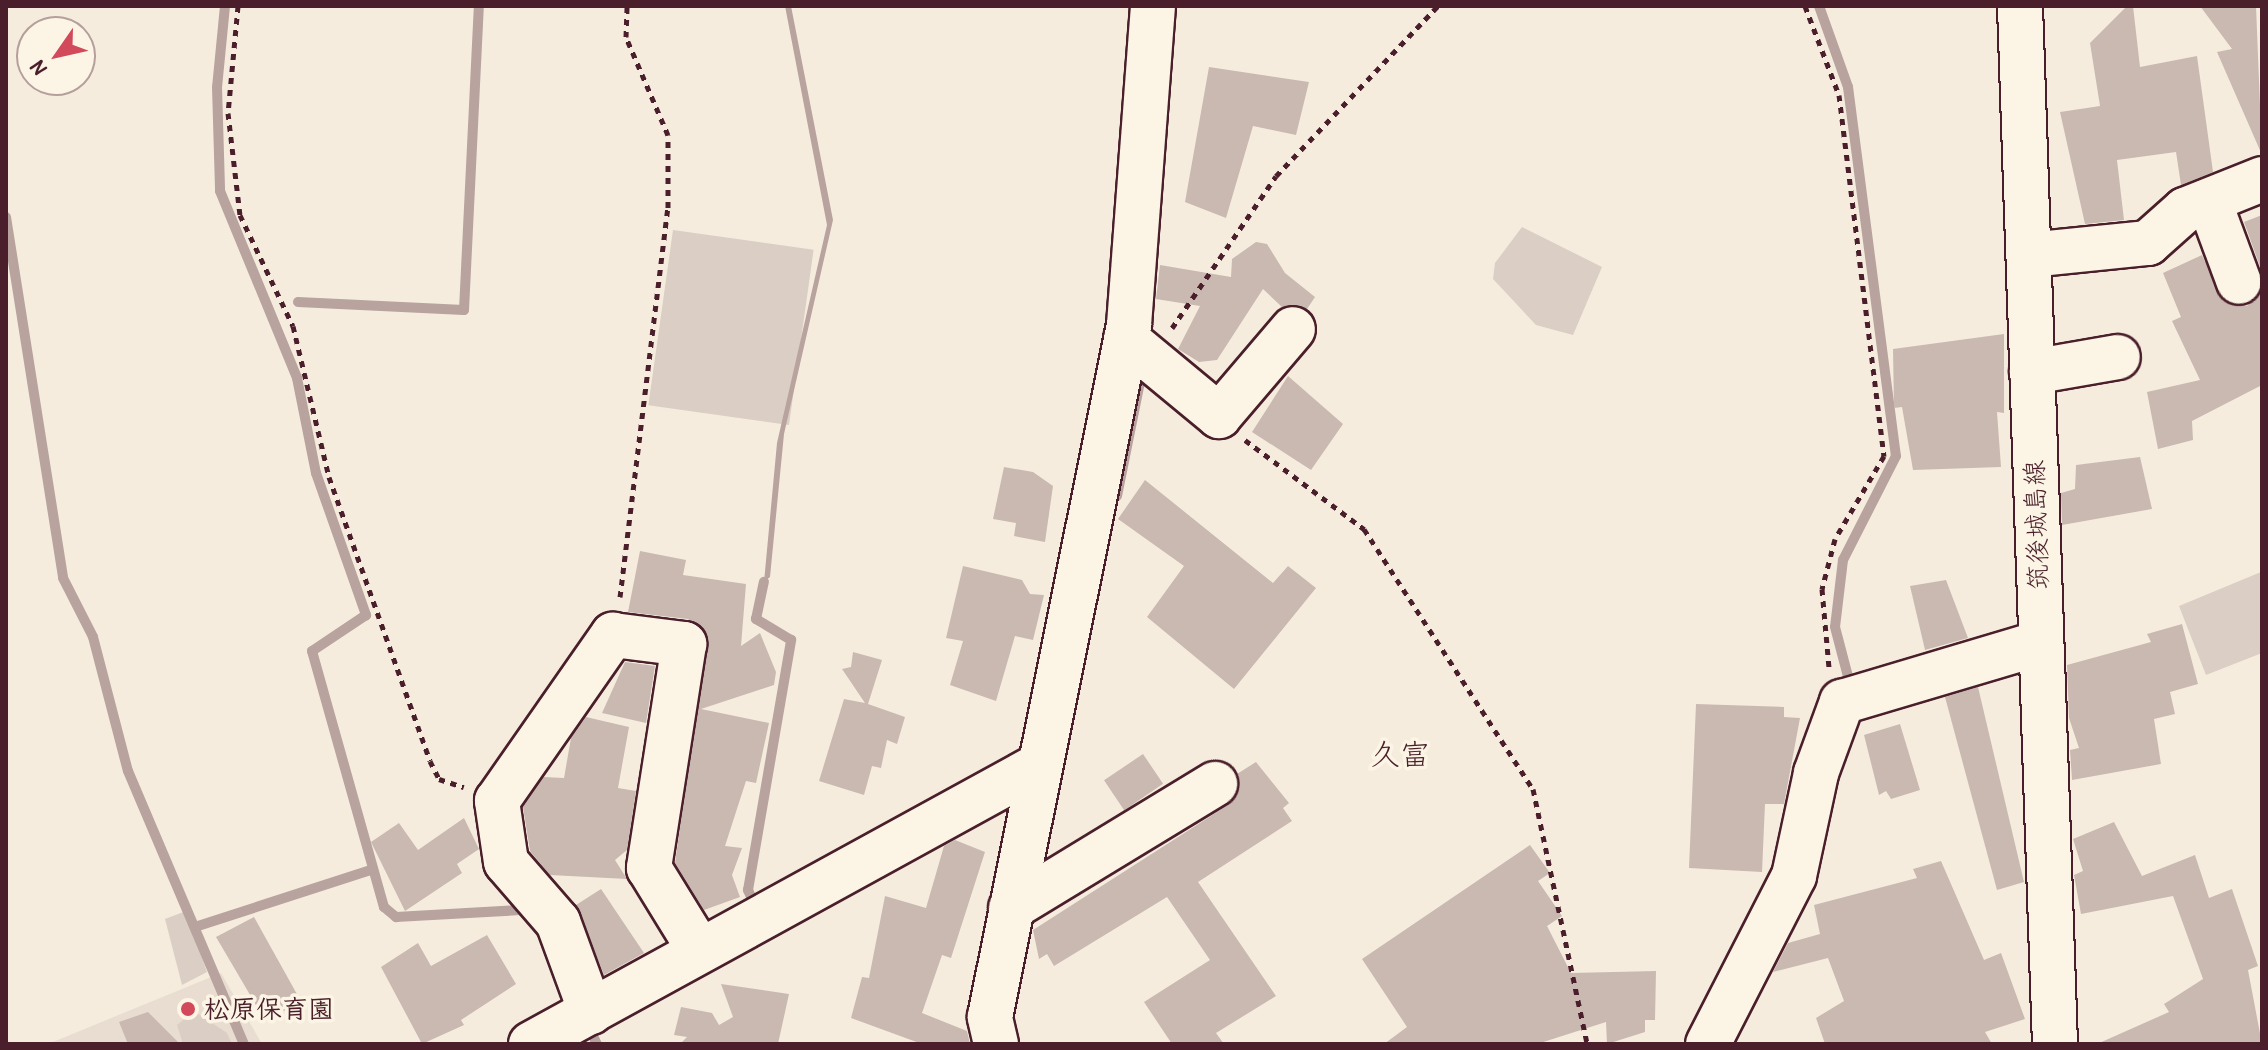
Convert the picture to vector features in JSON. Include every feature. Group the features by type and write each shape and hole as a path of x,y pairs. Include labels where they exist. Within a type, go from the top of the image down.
{"street":[{"path":"996,1044 990,1017 1038,766 1138,350 1153,6"},
{"name":"筑後城島線","path":"2020,6 2055,1044"},
{"path":"2029,255 2148,243 2185,210 2262,179"},
{"path":"2209,201 2239,282"},
{"path":"1138,350 1219,416 1293,329"},
{"path":"2032,372 2118,357"},
{"path":"583,1025 558,922 506,862 497,801 613,635 684,644 649,868 700,951"},
{"path":"1708,1044 1794,876 1816,773 1842,702 2040,643"},
{"path":"531,1044 583,1025 700,951 1038,766"},
{"path":"1011,908 1215,784"}],"path":[{"path":"238,6 228,113 240,215 293,326 329,477 439,779 505,791"},
{"path":"613,635 668,208 668,135 626,37 627,6"},
{"path":"1138,350 1276,176 1438,6"},
{"path":"1805,6 1839,95 1884,456 1835,539 1822,589 1824,651 1842,702"},
{"path":"1219,416 1364,529 1533,789 1587,1044"}],"shaded area":[{"path":"785,6 791,6 833,220 784,434 770,577 764,582 777,443 827,225"},
{"path":"1522,227 1602,267 1573,335 1536,325 1493,279 1495,263"},
{"path":"673,230 814,250 789,425 648,405"},
{"path":"2261,572 2262,653 2206,675 2179,606"},
{"path":"186,911 207,972 182,985 165,919"},
{"name":"松原保育園","path":"221,973 262,1044 48,1044"},
{"path":"194,1011 227,1033 232,1044 183,1044 177,1025"}],"building":[{"path":"2127,6 2133,6 2140,67 2197,56 2213,172 2181,185 2176,152 2117,160 2124,220 2085,224 2060,112 2100,106 2090,43"},
{"path":"2200,6 2256,6 2262,155 2217,52 2232,49"},
{"path":"1209,67 1309,82 1296,135 1253,126 1226,218 1185,202"},
{"path":"2262,215 2262,272 2244,222"},
{"path":"1256,242 1267,244 1285,273 1315,297 1307,309 1282,307 1263,289 1217,360 1199,362 1178,349 1200,306 1156,299 1160,265 1231,277 1232,259"},
{"path":"2202,255 2224,302 2247,306 2262,290 2262,385 2192,421 2193,440 2158,449 2147,392 2200,380 2172,321 2181,317 2163,273"},
{"path":"2004,334 2004,413 1997,412 2001,467 1913,470 1902,407 1894,408 1893,349"},
{"path":"1288,376 1343,424 1311,470 1252,432"},
{"path":"2140,457 2152,509 2062,525 2061,493 2075,489 2076,465"},
{"path":"1004,467 1033,472 1053,486 1045,542 1014,536 1016,523 993,519"},
{"path":"1145,480 1273,583 1288,566 1316,588 1234,689 1147,617 1184,566 1118,519"},
{"path":"640,551 686,560 683,575 746,584 741,646 760,633 776,672 774,685 701,709 769,723 756,783 746,781 725,846 742,848 732,875 740,897 704,910 675,863 707,636 688,619 628,612"},
{"path":"963,566 1022,580 1030,594 1044,595 1033,640 1015,636 996,701 950,685 963,641 946,638"},
{"path":"1946,580 1968,638 1925,650 1910,586"},
{"path":"2182,624 2198,684 2170,692 2175,714 2154,719 2161,764 2072,780 2070,750 2079,748 2069,718 2067,665 2151,642 2147,634"},
{"path":"853,652 882,660 868,704 905,717 897,744 887,740 881,768 872,766 864,795 819,781 844,699 865,703 842,669 851,667"},
{"path":"625,662 655,666 646,723 602,713"},
{"path":"1978,687 2024,882 1997,890 1945,697"},
{"path":"1696,704 1784,707 1784,717 1800,718 1784,804 1765,804 1762,872 1689,868"},
{"path":"586,717 629,727 618,788 636,791 627,850 615,860 627,879 550,875 530,851 523,807 544,777 564,778 571,738"},
{"path":"1900,724 1920,790 1891,799 1886,791 1879,795 1864,735"},
{"path":"1143,754 1163,784 1124,810 1104,780"},
{"path":"1256,762 1289,803 1283,808 1292,821 1198,882 1276,996 1216,1033 1224,1044 1172,1044 1144,1002 1210,960 1167,897 1054,966 1047,954 1039,959 1033,930 1228,805 1237,795 1237,774"},
{"path":"464,818 479,849 457,864 462,873 405,911 371,842 399,823 418,850"},
{"path":"2114,822 2142,876 2195,855 2209,898 2232,889 2258,966 2248,970 2262,1044 2097,1044 2169,1012 2164,1004 2203,979 2173,896 2081,914 2074,875 2083,871 2073,839"},
{"path":"955,840 985,852 951,958 942,955 922,1013 967,1031 970,1044 922,1044 851,1018 862,977 869,978 885,896 926,908 944,846"},
{"path":"1530,845 1550,873 1538,881 1562,916 1547,926 1571,973 1656,971 1655,1020 1645,1020 1645,1032 1607,1044 1606,1022 1537,1044 1384,1044 1407,1027 1362,959"},
{"path":"1941,861 1984,960 2001,953 2025,1019 1985,1032 1992,1044 1825,1044 1816,1018 1844,1001 1828,958 1773,972 1788,943 1820,934 1814,905 1917,878 1913,869"},
{"path":"601,889 644,953 604,975 576,905"},
{"path":"254,917 303,1005 263,1017 216,937"},
{"path":"487,935 516,984 461,1020 464,1025 422,1044 381,967 418,943 431,966"},
{"path":"721,984 789,994 778,1044 680,1044 687,1037 674,1035 681,1007 712,1013 719,1025 733,1017"},
{"path":"148,1012 180,1044 128,1044 119,1022"}],"waterway":[{"path":"225,6 217,87 220,191 297,378 316,473 366,615 312,651 384,907 396,917 520,910 530,916"},
{"path":"298,302 464,310 479,6"},
{"path":"1819,6 1848,87 1896,456 1843,560 1835,627 1851,688"},
{"path":"6,217 63,578 93,637 128,771 244,1044"},
{"path":"1117,496 1143,367"},
{"path":"752,899 748,890 791,640 756,619 764,582"},
{"path":"198,926 373,869"},
{"path":"587,1023 597,1044"}],"place":[{"name":"松原保育園","path":"188,1009"}],"district":[{"name":"久富","path":"1400,754"}]}
